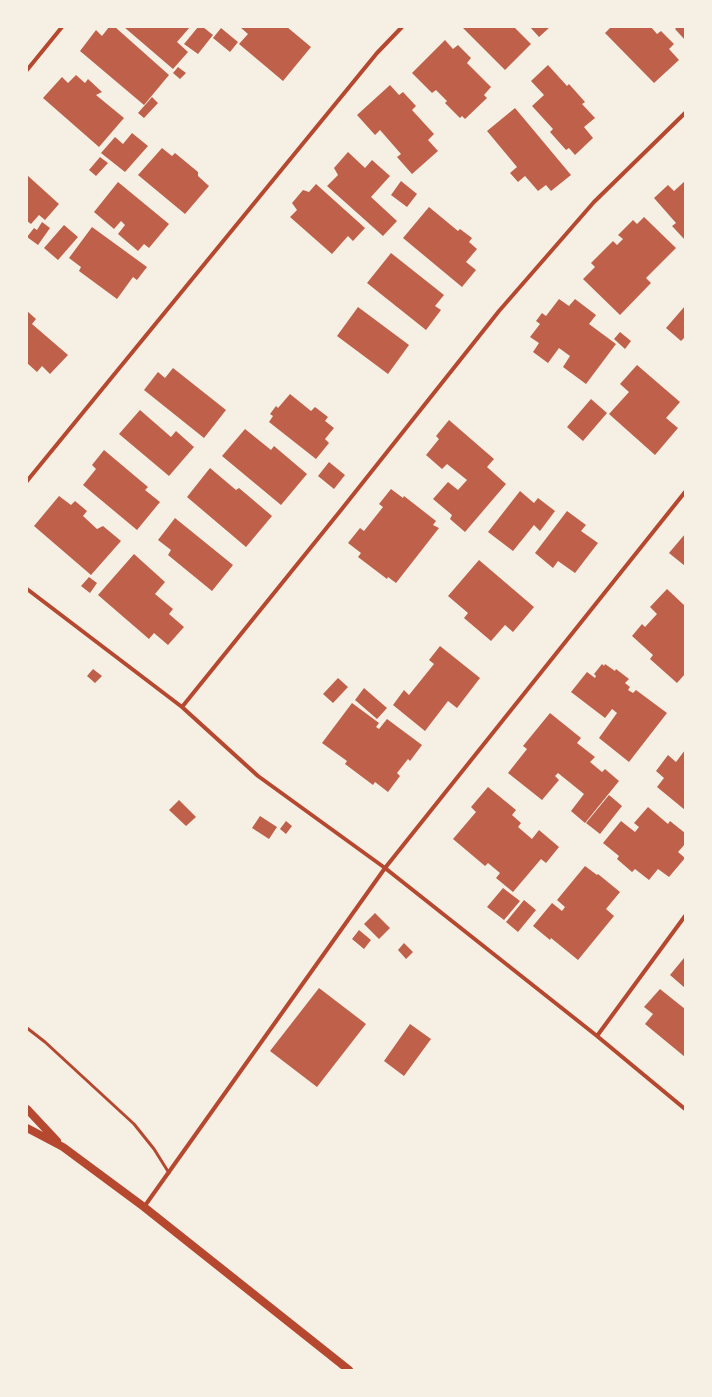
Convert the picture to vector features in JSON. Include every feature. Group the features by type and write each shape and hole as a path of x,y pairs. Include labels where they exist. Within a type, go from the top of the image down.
{"main road":[{"path":"27,1109 63,1147"},
{"path":"27,1128 63,1147 144,1207 349,1370"}],"street":[{"path":"27,70 62,27"},
{"path":"27,481 377,52 402,27"},
{"path":"182,707 499,311 594,202 685,113"},
{"path":"144,1207 385,868 685,492"},
{"path":"27,589 182,707 258,776 385,868 597,1036 685,1109"},
{"path":"597,1036 685,916"}],"lane":[{"path":"27,1028 45,1042 134,1124 154,1149 169,1173"}],"building":[{"path":"109,27 115,27 169,75 144,105 80,51 96,30 102,36"},
{"path":"124,27 190,27 177,42 188,52 173,69"},
{"path":"198,27 203,27 213,35 198,54 184,44"},
{"path":"240,27 287,27 311,47 283,81 239,44 248,34"},
{"path":"462,27 514,27 531,44 505,70"},
{"path":"530,27 550,27 539,37"},
{"path":"611,27 651,27 657,34 661,31 674,44 669,49 679,60 654,83 605,33"},
{"path":"677,27 685,27 685,40 675,29"},
{"path":"221,28 238,42 230,52 213,38"},
{"path":"445,40 453,49 458,45 471,58 467,63 491,87 484,95 487,98 465,119 462,116 460,118 445,103 447,101 436,90 432,93 412,73"},
{"path":"548,65 567,86 569,84 585,102 582,104 595,118 584,127 593,138 575,155 569,148 566,150 550,132 553,129 532,106 544,95 531,81"},
{"path":"178,67 186,73 180,79 173,73"},
{"path":"76,75 85,83 88,79 102,92 96,95 124,118 99,147 43,98 62,77 68,83"},
{"path":"390,85 399,95 403,92 416,106 412,110 434,134 428,140 438,151 412,174 397,157 401,154 380,130 375,135 357,115"},
{"path":"152,97 158,103 144,118 138,113"},
{"path":"515,108 571,175 551,191 546,185 538,191 525,176 518,182 510,173 517,167 487,131"},
{"path":"132,133 148,146 125,172 101,153 115,137 123,144"},
{"path":"162,148 172,156 175,153 198,172 198,176 209,186 185,214 138,175"},
{"path":"348,152 365,168 372,160 390,176 371,197 397,221 383,236 327,186 338,175 334,168"},
{"path":"100,157 108,163 96,176 89,170"},
{"path":"27,175 59,204 45,220 39,215 31,224 27,221"},
{"path":"401,181 417,194 407,207 391,195"},
{"path":"685,181 685,240 672,226 676,223 654,198 668,185 674,191"},
{"path":"118,182 169,224 149,248 144,244 138,251 118,234 125,225 121,221 114,229 94,212"},
{"path":"316,184 365,228 353,241 348,236 332,254 290,217 297,210 292,203 303,190 309,192"},
{"path":"429,207 458,231 460,229 472,238 469,242 477,249 466,262 476,270 462,287 403,238"},
{"path":"644,217 676,248 646,278 651,283 620,315 583,279 595,267 591,263 613,241 617,245 623,239 618,235 633,220 637,224"},
{"path":"42,222 50,228 38,245 27,237 34,228 37,230"},
{"path":"64,225 78,237 58,260 44,248"},
{"path":"92,227 147,267 137,280 133,277 117,299 79,271 81,267 69,258"},
{"path":"391,253 444,295 435,306 441,310 426,330 367,283"},
{"path":"559,299 569,306 575,299 596,315 589,324 616,344 586,384 563,367 570,356 559,348 548,363 533,352 539,343 530,337 540,324 536,321 542,313 546,316"},
{"path":"685,306 685,337 681,341 666,328"},
{"path":"358,307 409,345 388,374 337,336"},
{"path":"27,311 36,319 32,324 68,355 50,374 42,366 37,372 27,363"},
{"path":"620,332 631,341 625,349 614,339"},
{"path":"637,365 680,402 666,418 678,428 655,455 609,414 629,392 620,384"},
{"path":"173,368 226,410 204,438 144,390 158,372 165,378"},
{"path":"290,394 311,411 315,407 328,417 325,421 334,428 325,439 329,443 316,459 269,422 273,416 270,414 276,406 278,408"},
{"path":"591,399 607,413 583,441 567,427"},
{"path":"140,410 171,437 176,431 194,447 169,476 119,434"},
{"path":"449,420 494,459 487,467 506,484 465,532 450,519 452,515 433,499 448,482 458,490 467,480 447,464 442,469 426,455 439,439 436,436"},
{"path":"245,429 271,450 274,446 307,474 281,505 222,456"},
{"path":"104,450 148,487 145,490 160,502 137,530 83,485 96,469 92,465"},
{"path":"329,462 345,475 334,489 318,476"},
{"path":"210,468 236,490 239,488 272,516 246,547 187,497"},
{"path":"391,489 403,498 404,496 436,521 433,525 439,528 396,583 388,577 387,579 358,557 361,553 348,543 360,528 364,531 383,507 379,504"},
{"path":"520,491 534,503 538,498 555,511 540,531 534,525 513,551 488,532"},
{"path":"59,496 71,505 75,501 87,511 83,516 97,529 103,526 121,541 91,575 34,526"},
{"path":"567,511 586,525 581,531 598,543 575,573 558,561 553,568 535,553"},
{"path":"175,518 233,565 212,591 168,555 171,550 158,540"},
{"path":"685,534 685,566 669,553"},
{"path":"134,554 165,582 155,594 173,609 169,614 184,627 168,645 154,633 149,639 98,595"},
{"path":"479,560 534,607 513,632 505,625 491,641 464,618 468,613 448,596"},
{"path":"89,577 97,583 90,593 81,586"},
{"path":"667,589 685,606 685,674 677,683 650,659 653,655 632,636 642,624 645,627 657,614 650,607"},
{"path":"440,646 480,678 457,708 448,701 425,731 393,705 404,690 409,695 434,664 429,660"},
{"path":"602,664 604,666 605,664 615,671 616,669 629,679 625,683 630,687 628,690 633,693 636,690 667,713 629,762 599,738 617,713 612,709 605,718 571,692 587,672 595,678 596,676 594,674"},
{"path":"93,669 102,676 95,683 87,676"},
{"path":"338,678 348,687 333,703 323,694"},
{"path":"364,688 387,708 377,719 355,700"},
{"path":"352,703 379,723 376,727 379,729 387,719 422,745 410,761 408,759 397,773 400,776 388,792 375,782 373,785 345,764 347,761 322,743"},
{"path":"550,713 581,738 577,743 595,757 590,762 602,772 605,769 619,781 585,823 571,811 584,794 558,773 555,776 559,780 542,800 508,773 527,749 523,746"},
{"path":"685,750 685,810 657,787 664,778 656,771 668,755 676,762"},
{"path":"488,787 516,810 512,815 521,823 518,827 532,839 539,830 559,847 546,863 541,859 513,892 496,878 500,873 488,863 485,866 453,839 476,812 471,807"},
{"path":"609,795 622,806 600,834 586,823"},
{"path":"179,800 196,817 186,826 169,810"},
{"path":"648,807 668,824 670,821 685,833 685,844 678,852 685,858 669,877 658,869 649,880 635,869 632,872 617,859 619,856 603,843 621,821 635,832 639,827 634,823"},
{"path":"260,816 277,827 269,839 252,828"},
{"path":"286,821 292,826 286,834 280,829"},
{"path":"585,866 597,875 598,874 620,892 606,909 614,916 578,960 551,938 550,940 533,926 552,903 562,911 565,907 557,900"},
{"path":"503,888 520,901 504,920 487,907"},
{"path":"524,900 536,910 518,932 506,922"},
{"path":"375,913 390,928 379,939 364,924"},
{"path":"359,930 371,940 364,949 352,939"},
{"path":"404,943 413,952 406,959 398,950"},
{"path":"684,958 685,959 685,988 670,975"},
{"path":"319,988 366,1024 317,1087 270,1051"},
{"path":"660,989 685,1009 685,1057 645,1024 653,1014 644,1007"},
{"path":"410,1024 431,1039 404,1076 384,1061"}]}
